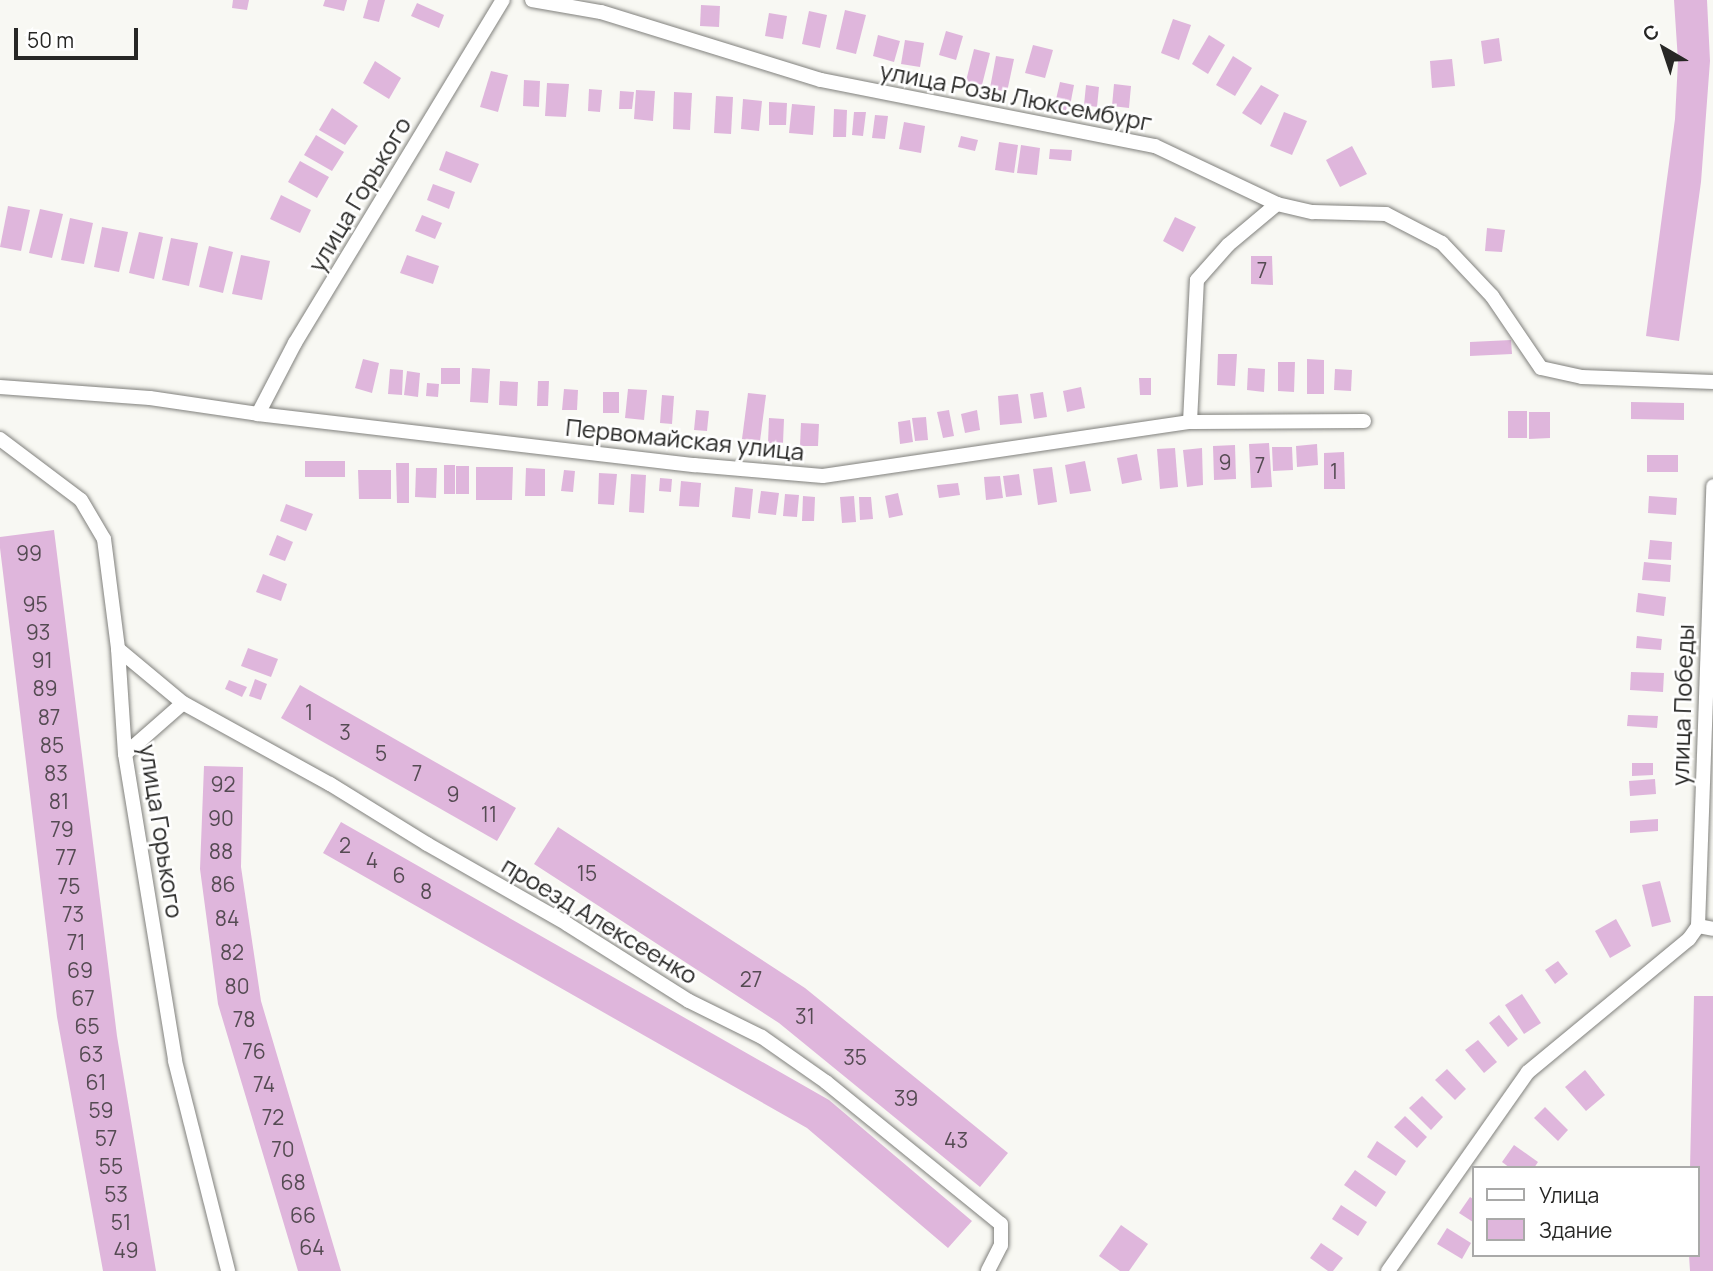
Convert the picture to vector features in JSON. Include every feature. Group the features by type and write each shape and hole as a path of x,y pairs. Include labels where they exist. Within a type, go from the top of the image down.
{"street":[{"name":"улица Горького","path":"258,414 295,343 503,0"},
{"name":"улица Розы Люксембург","path":"533,0 602,6 821,80 1155,146 1277,204 1312,212 1386,214 1442,243 1492,296 1541,368 1583,377 1713,382"},
{"path":"1190,422 1197,280 1228,245 1277,204"},
{"name":"Первомайская улица","path":"0,387 150,398 258,414 694,465 823,476 1190,422 1364,421"},
{"name":"улица Горького","path":"0,439 81,500 104,539 118,649 125,754 175,1061 228,1271"},
{"name":"улица Победы","path":"1388,1271 1528,1072 1689,939 1706,928 1713,486"},
{"name":"проезд Алексеенко","path":"118,649 183,703 330,784 427,844 567,924 689,1001 762,1037 864,1112 1001,1224 1003,1233 988,1271"},
{"path":"125,754 183,703"}],"building":[{"path":"233,0 249,0 247,10 232,8"},
{"path":"325,0 347,0 344,11 323,6"},
{"path":"368,0 385,0 379,22 363,18"},
{"path":"1674,0 1707,0 1710,61 1701,182 1679,341 1646,336 1675,119 1678,61"},
{"path":"417,3 444,15 439,28 411,16"},
{"path":"701,5 720,6 719,27 700,26"},
{"path":"845,10 866,15 856,54 836,49"},
{"path":"809,11 827,15 820,48 802,44"},
{"path":"769,13 787,16 783,39 765,36"},
{"path":"1173,19 1191,25 1179,60 1161,53"},
{"path":"946,31 963,36 956,60 939,55"},
{"path":"878,35 900,41 894,62 873,56"},
{"path":"1209,35 1225,45 1208,74 1192,64"},
{"path":"1499,38 1502,61 1484,64 1481,41"},
{"path":"905,40 924,43 920,67 901,64"},
{"path":"1033,45 1053,50 1045,78 1025,73"},
{"path":"974,49 990,53 982,85 966,81"},
{"path":"996,56 1014,59 1007,92 990,88"},
{"path":"1233,56 1252,68 1235,96 1216,85"},
{"path":"1452,59 1455,86 1432,88 1430,61"},
{"path":"375,61 401,78 389,99 363,83"},
{"path":"491,71 508,75 498,112 480,107"},
{"path":"524,80 540,81 539,107 523,106"},
{"path":"1060,82 1074,85 1069,111 1054,108"},
{"path":"547,83 569,84 566,117 545,116"},
{"path":"1114,84 1131,86 1129,108 1112,106"},
{"path":"1086,85 1099,87 1097,107 1084,105"},
{"path":"1261,85 1279,95 1261,125 1242,113"},
{"path":"589,89 602,90 600,112 588,111"},
{"path":"636,90 655,91 653,121 634,119"},
{"path":"620,91 634,92 632,109 619,109"},
{"path":"674,92 692,93 690,130 673,129"},
{"path":"716,96 733,97 731,134 714,133"},
{"path":"743,99 762,101 759,131 741,129"},
{"path":"769,102 787,103 786,125 769,125"},
{"path":"792,104 815,106 813,135 789,133"},
{"path":"332,108 358,126 345,145 319,130"},
{"path":"834,109 847,110 846,137 833,137"},
{"path":"854,112 866,112 863,136 852,135"},
{"path":"1284,112 1307,121 1292,155 1270,146"},
{"path":"875,115 888,116 885,139 872,138"},
{"path":"904,122 925,126 921,153 899,149"},
{"path":"316,135 344,152 332,171 304,155"},
{"path":"961,136 978,140 975,151 958,147"},
{"path":"999,142 1018,145 1014,173 995,170"},
{"path":"1021,145 1040,148 1037,175 1017,173"},
{"path":"1352,146 1367,174 1340,187 1326,160"},
{"path":"1050,149 1072,150 1071,161 1049,159"},
{"path":"446,151 479,164 471,183 439,170"},
{"path":"300,161 329,177 317,198 288,182"},
{"path":"433,184 455,192 449,209 427,200"},
{"path":"281,195 311,210 300,233 270,219"},
{"path":"8,206 30,210 21,251 0,247"},
{"path":"40,209 63,214 52,258 29,253"},
{"path":"422,215 442,223 435,239 415,231"},
{"path":"1175,217 1196,227 1183,252 1163,241"},
{"path":"70,218 93,223 84,264 61,260"},
{"path":"102,227 128,232 119,272 94,267"},
{"path":"1487,228 1505,230 1502,252 1485,251"},
{"path":"139,232 163,237 154,279 129,273"},
{"path":"171,238 198,243 189,286 162,280"},
{"path":"209,246 233,252 223,293 199,287"},
{"path":"241,255 270,261 262,300 232,294"},
{"path":"407,255 439,266 433,284 400,273"},
{"path":"1251,256 1272,256 1273,285 1251,284"},
{"path":"1511,340 1512,354 1470,356 1470,342"},
{"path":"1218,354 1237,354 1235,386 1217,385"},
{"path":"363,359 379,363 372,393 355,388"},
{"path":"1307,359 1324,360 1324,394 1307,394"},
{"path":"1278,362 1295,362 1294,392 1278,391"},
{"path":"441,368 460,368 460,384 441,384"},
{"path":"472,368 490,369 488,403 470,402"},
{"path":"1248,368 1265,369 1264,392 1247,390"},
{"path":"390,369 403,370 402,395 388,394"},
{"path":"1335,369 1352,370 1351,391 1334,390"},
{"path":"407,371 420,373 418,397 404,395"},
{"path":"1139,378 1151,378 1151,395 1140,395"},
{"path":"500,381 518,382 517,406 499,405"},
{"path":"538,381 549,381 548,406 537,406"},
{"path":"427,383 439,384 438,397 426,396"},
{"path":"1081,387 1085,408 1067,412 1063,391"},
{"path":"564,389 578,390 577,410 562,410"},
{"path":"628,389 647,390 644,420 625,418"},
{"path":"603,392 619,392 619,413 603,413"},
{"path":"1043,392 1047,417 1034,419 1030,394"},
{"path":"748,393 766,395 760,441 742,439"},
{"path":"1018,394 1022,423 1000,425 998,396"},
{"path":"662,395 674,396 672,424 660,423"},
{"path":"1631,402 1684,403 1684,420 1631,419"},
{"path":"696,410 709,411 707,431 694,430"},
{"path":"949,410 954,436 943,438 937,412"},
{"path":"977,410 980,430 965,433 961,414"},
{"path":"1508,411 1527,411 1527,438 1508,438"},
{"path":"1529,412 1550,412 1550,438 1529,439"},
{"path":"926,417 928,440 915,441 912,418"},
{"path":"769,418 784,419 783,443 768,443"},
{"path":"910,420 913,442 900,444 898,422"},
{"path":"801,423 819,424 818,446 800,446"},
{"path":"1269,443 1272,487 1251,488 1249,444"},
{"path":"1317,444 1318,465 1297,467 1296,446"},
{"path":"1235,445 1236,479 1214,480 1213,446"},
{"path":"1272,447 1292,447 1293,470 1273,471"},
{"path":"1175,448 1178,487 1160,489 1157,449"},
{"path":"1202,448 1203,485 1187,487 1183,450"},
{"path":"1344,452 1345,489 1324,489 1324,453"},
{"path":"1137,454 1142,480 1122,484 1117,458"},
{"path":"1647,455 1678,455 1678,472 1647,472"},
{"path":"305,461 345,461 345,477 305,477"},
{"path":"1085,461 1091,491 1070,494 1065,465"},
{"path":"396,463 409,463 409,503 397,503"},
{"path":"444,465 455,465 455,494 444,494"},
{"path":"456,466 469,466 469,494 456,494"},
{"path":"476,467 513,467 512,500 476,500"},
{"path":"1052,467 1057,502 1038,505 1033,469"},
{"path":"416,468 437,468 436,498 415,497"},
{"path":"526,468 545,469 545,496 525,496"},
{"path":"358,470 391,470 391,499 359,499"},
{"path":"564,470 575,471 573,492 561,491"},
{"path":"599,473 617,474 614,505 598,504"},
{"path":"631,474 646,475 644,513 629,512"},
{"path":"1019,474 1022,495 1006,497 1003,476"},
{"path":"1000,476 1003,498 986,500 984,477"},
{"path":"660,478 672,479 671,492 659,491"},
{"path":"681,481 701,483 699,507 679,506"},
{"path":"958,483 960,495 939,498 937,485"},
{"path":"735,487 753,489 750,519 732,517"},
{"path":"761,491 779,493 776,515 758,513"},
{"path":"898,493 903,515 889,518 885,496"},
{"path":"785,494 799,495 797,517 783,516"},
{"path":"803,496 815,497 814,521 802,521"},
{"path":"854,496 856,522 842,523 840,497"},
{"path":"1649,496 1677,498 1676,515 1648,513"},
{"path":"859,497 871,497 873,519 860,520"},
{"path":"286,504 313,514 306,531 280,521"},
{"path":"54,530 117,1036 156,1271 103,1271 57,1017 0,548 0,537"},
{"path":"277,535 293,542 285,561 269,555"},
{"path":"1650,540 1672,542 1671,560 1648,559"},
{"path":"1644,562 1671,565 1670,582 1642,580"},
{"path":"263,574 287,584 281,601 256,592"},
{"path":"1638,593 1666,597 1664,616 1636,612"},
{"path":"1637,636 1662,639 1661,650 1636,648"},
{"path":"248,648 278,659 271,677 241,666"},
{"path":"1631,672 1664,673 1663,692 1630,690"},
{"path":"255,679 267,684 261,700 249,696"},
{"path":"229,680 247,687 242,697 225,689"},
{"path":"300,685 516,808 497,841 281,718"},
{"path":"1628,715 1658,716 1657,728 1627,726"},
{"path":"1632,763 1653,763 1653,775 1632,776"},
{"path":"204,766 243,767 241,867 261,1001 341,1271 298,1271 218,1004 200,869"},
{"path":"1655,779 1656,794 1630,796 1629,781"},
{"path":"1658,819 1658,831 1630,833 1630,821"},
{"path":"341,822 829,1100 972,1221 948,1248 807,1128 323,853"},
{"path":"558,827 805,988 1008,1153 980,1187 779,1023 534,864"},
{"path":"1660,881 1671,922 1652,927 1642,885"},
{"path":"1616,919 1631,946 1610,958 1595,931"},
{"path":"1558,961 1568,974 1555,984 1545,970"},
{"path":"1522,994 1541,1023 1524,1034 1505,1005"},
{"path":"1694,996 1713,996 1713,1271 1690,1271 1689,1257 1699,1257 1699,1166 1690,1166"},
{"path":"1499,1015 1518,1039 1508,1047 1489,1023"},
{"path":"1478,1040 1497,1062 1484,1073 1465,1050"},
{"path":"1447,1069 1466,1089 1455,1100 1435,1080"},
{"path":"1585,1070 1605,1095 1586,1111 1565,1087"},
{"path":"1422,1096 1443,1117 1431,1130 1409,1108"},
{"path":"1545,1107 1568,1130 1558,1141 1534,1118"},
{"path":"1405,1116 1427,1137 1417,1148 1394,1127"},
{"path":"1377,1141 1406,1161 1396,1176 1367,1157"},
{"path":"1514,1145 1538,1162 1535,1166 1507,1166 1502,1162"},
{"path":"1355,1170 1386,1192 1376,1207 1344,1185"},
{"path":"1470,1197 1472,1198 1472,1221 1459,1213"},
{"path":"1341,1205 1367,1222 1358,1236 1332,1219"},
{"path":"1121,1225 1148,1244 1129,1271 1120,1271 1099,1256"},
{"path":"1447,1228 1471,1243 1462,1259 1437,1244"},
{"path":"1321,1243 1343,1258 1333,1271 1328,1271 1310,1258"}]}
